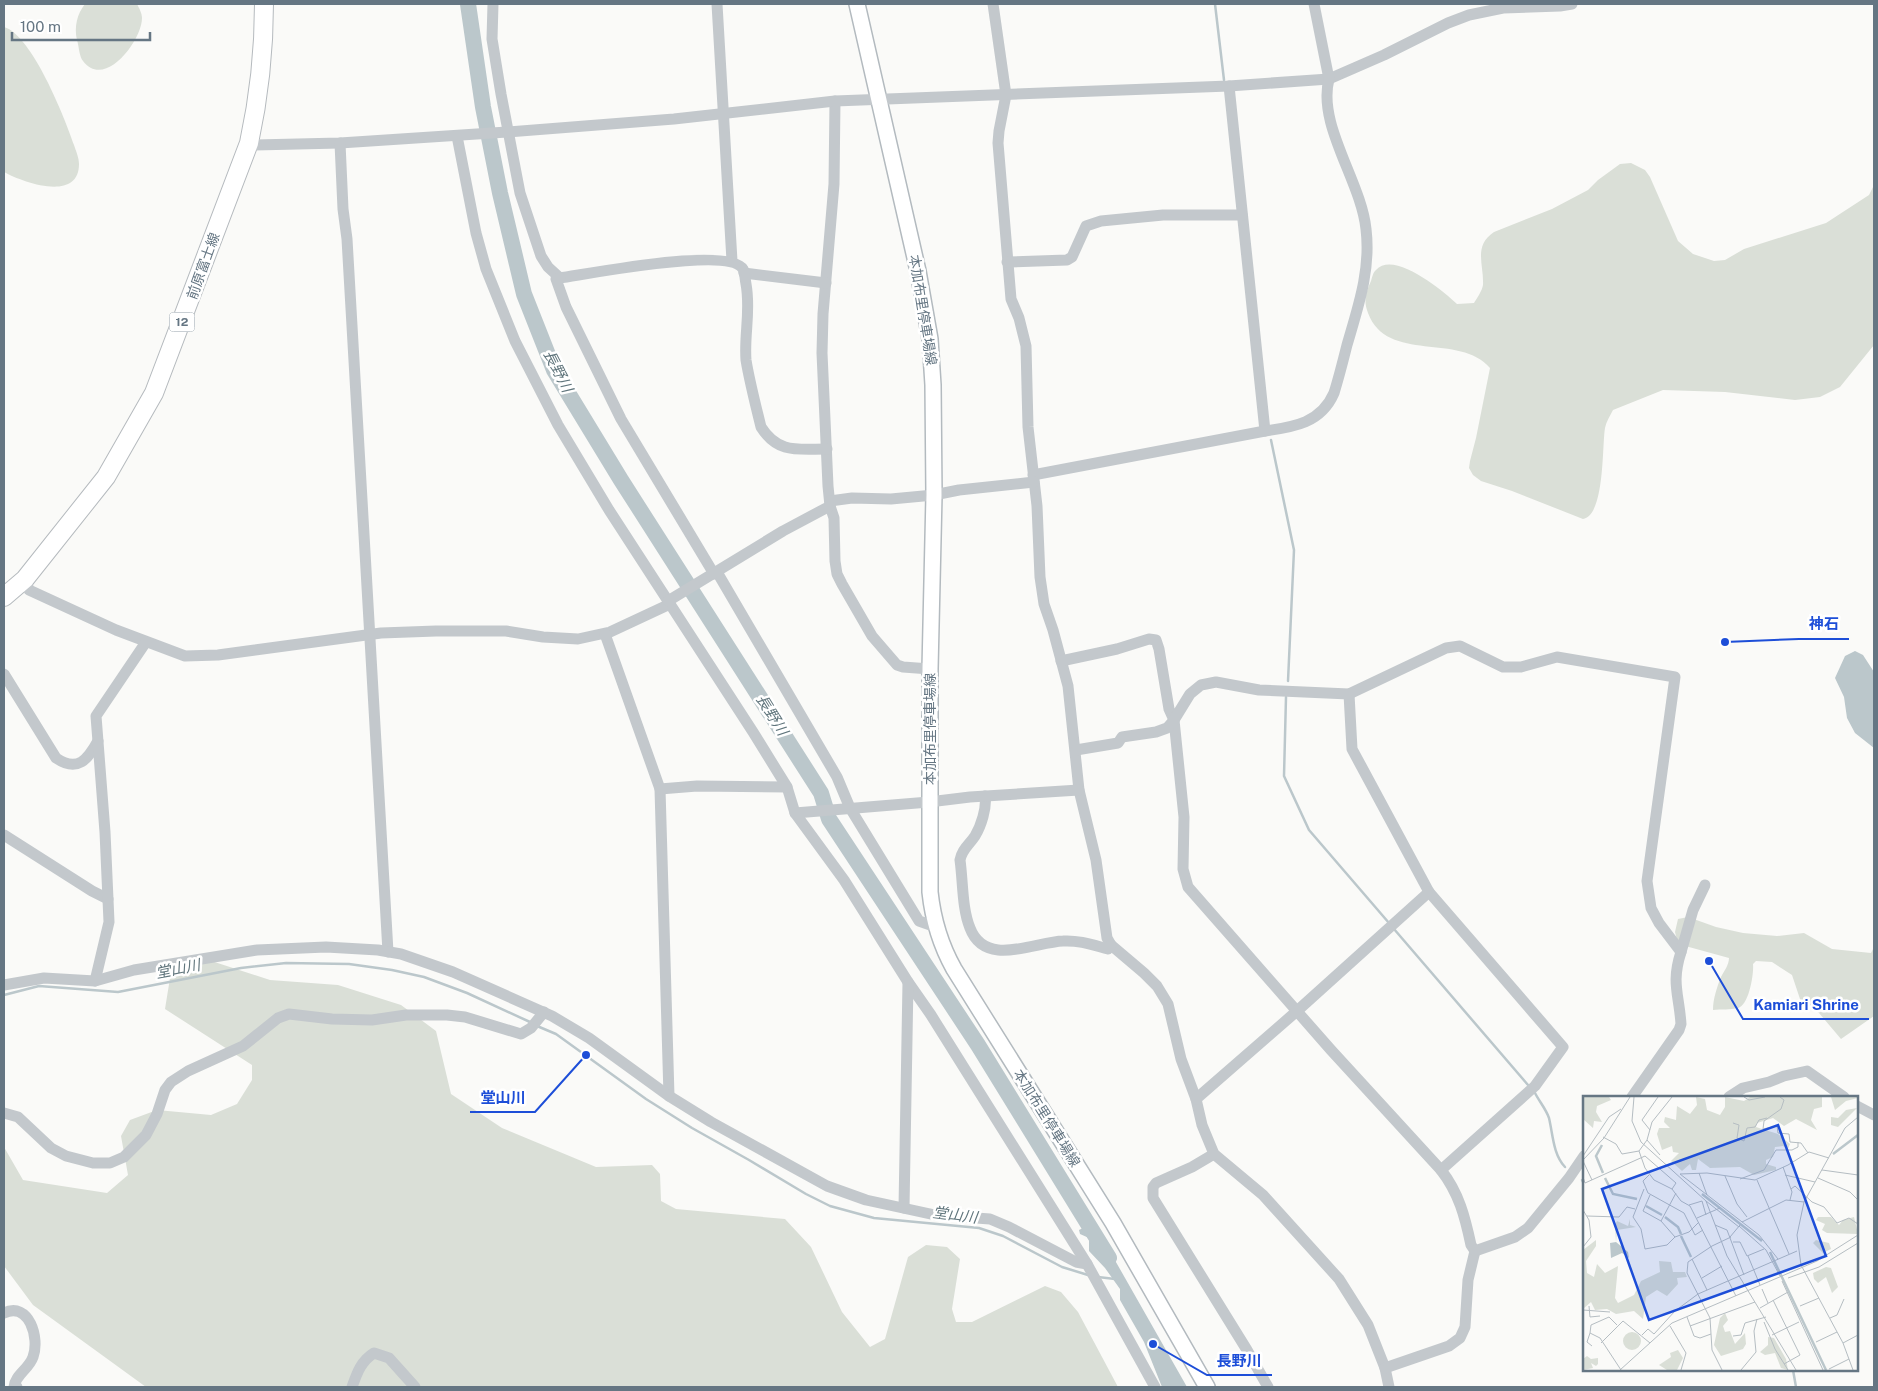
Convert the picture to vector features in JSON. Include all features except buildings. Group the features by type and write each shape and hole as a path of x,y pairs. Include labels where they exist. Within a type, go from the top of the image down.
{"main road":[{"name":"前原富士線","path":"4,597 25,578 106,477 154,393 249,143 261,74 264,4"},
{"name":"本加布里停車場線","path":"857,4 918,271 930,338 933,385 934,495 929,802 930,892 936,927 943,948 954,969 1113,1223 1207,1387"}],"street":[{"path":"493,4 492,40 507,132 520,193 541,256 548,267 560,278"},
{"path":"717,4 732,262"},
{"path":"993,4 1006,95 998,143 1007,262 1011,299 1019,318 1026,346 1028,427 1037,506 1040,577 1044,604 1054,630 1068,686 1079,790 1096,860 1107,938 1112,945 1157,986 1168,1004 1181,1059 1196,1099 1202,1125 1214,1154 1263,1195 1339,1280 1368,1325 1385,1368 1389,1387"},
{"path":"25,578 29,590 177,655 197,656 370,634 469,630 506,631 542,637 578,639 604,634 669,602 830,503 852,498 891,499 934,495 1033,479 1265,431 1295,427 1315,418 1329,406 1358,312 1368,250 1366,227 1356,189 1328,112 1327,87 1329,79 1314,4"},
{"path":"249,143 255,145 340,143 457,136 724,114 835,101 878,101 1229,86 1329,79 1469,14 1529,5 1560,6 1572,4"},
{"path":"1229,86 1265,431"},
{"path":"835,101 834,184 822,353 830,503 834,518 837,574 872,636 897,665 930,669"},
{"path":"457,136 476,233 486,269 515,341 558,425 581,465 733,700 787,787 800,812 931,1015 1087,1264 1155,1387"},
{"path":"340,143 343,209 348,239 360,490 388,952"},
{"path":"1007,262 1068,260 1072,257 1086,226 1101,221 1162,215 1242,215"},
{"path":"827,448 800,449 781,447 766,436 761,426 746,359 749,301 742,267 732,262 710,259 686,260 556,278 566,307 621,419 837,777 848,809 919,921 936,927"},
{"path":"744,273 826,282"},
{"path":"604,634 660,789 669,1096"},
{"path":"1061,661 1117,649 1150,639 1156,640 1169,710 1174,720 1184,817 1183,869 1188,887 1441,1170 1459,1197 1475,1251 1468,1280 1465,1327 1460,1338 1449,1346 1385,1368"},
{"path":"95,981 109,922 96,716 146,642"},
{"path":"1076,750 1118,743 1122,737 1156,732 1167,728 1190,694 1201,685 1216,682 1259,690 1349,694 1446,648 1455,646 1460,646 1504,667 1521,667 1556,657 1675,677 1647,881 1651,908 1659,923 1681,952"},
{"path":"4,674 56,758 74,765 82,762 89,758 98,741"},
{"path":"1349,694 1352,749 1428,892 1563,1047 1534,1086 1441,1170"},
{"path":"660,789 697,786 787,787"},
{"path":"800,812 1079,790"},
{"path":"985,796 986,801 975,836 961,853 960,860 967,917 973,934 979,942 996,950 1019,950 1066,940 1108,949 1112,945"},
{"path":"4,835 92,891 108,899"},
{"path":"1635,1096 1679,1030 1681,1024 1675,983 1676,968 1693,910 1705,885"},
{"path":"1196,1099 1297,1011 1428,892"},
{"path":"4,985 44,978 95,981 134,970 256,950 326,947 388,952 414,958 454,972 544,1012 589,1038 669,1096 711,1122 827,1186 866,1200 934,1215 990,1219 1076,1262 1087,1264"},
{"path":"904,1208 908,982"},
{"path":"4,1113 18,1117 51,1148 66,1156 93,1164 110,1163 124,1157 146,1135 157,1114 165,1090 171,1082 243,1046 278,1018 289,1014 332,1019 372,1020 406,1015 447,1015 465,1017 521,1034 531,1028 544,1012"},
{"path":"1731,1096 1744,1088 1807,1071 1843,1096"},
{"path":"1858,1107 1874,1115"},
{"path":"1214,1154 1192,1167 1156,1183 1153,1187 1153,1198 1268,1387"},
{"path":"1475,1251 1515,1237 1528,1228 1569,1178 1583,1157"},
{"path":"4,1313 10,1310 26,1314 35,1339 34,1355 30,1366 15,1381 14,1387 16,1387"},
{"path":"352,1387 359,1369 366,1358 374,1353 389,1358 415,1387"}],"shaded area":[{"path":"85,4 137,4 142,14 136,38 129,49 121,59 102,70 92,68 83,61 80,54 76,26 80,12"},
{"path":"4,27 15,33 36,61 63,116 79,162 77,176 70,183 60,186 36,184 4,172"},
{"path":"1631,163 1645,170 1650,177 1678,241 1693,254 1714,261 1725,260 1744,249 1826,223 1869,195 1874,185 1874,345 1840,387 1820,397 1795,400 1725,392 1663,390 1613,410 1605,428 1599,493 1590,515 1583,519 1481,481 1473,475 1469,468 1470,461 1490,368 1477,357 1461,351 1407,343 1391,338 1377,329 1368,313 1366,296 1375,271 1384,265 1394,265 1406,269 1430,282 1457,304 1474,303 1483,285 1481,256 1484,243 1488,237 1494,232 1552,209 1588,190 1620,164"},
{"path":"1855,651 1863,655 1874,672 1874,748 1855,733 1847,718 1844,697 1835,678 1845,656"},
{"path":"1688,917 1716,927 1743,933 1777,936 1804,933 1832,949 1871,953 1874,947 1874,1016 1841,1039 1819,1013 1801,1002 1792,975 1772,962 1756,961 1753,964 1750,989 1742,1006 1735,1009 1713,1010 1717,989 1729,958 1678,944 1675,932 1678,919"},
{"path":"193,955 270,980 338,985 401,1005 436,1031 451,1094 502,1128 596,1167 652,1165 660,1174 661,1201 676,1209 785,1219 811,1247 842,1312 870,1347 885,1339 908,1257 926,1245 947,1247 960,1259 952,1309 956,1322 972,1322 1045,1286 1061,1292 1078,1312 1118,1387 146,1387 33,1305 4,1266 4,1147 23,1180 107,1193 128,1175 121,1136 130,1120 157,1110 211,1115 237,1104 252,1080 252,1065 165,1009 171,972"},
{"path":"1087,1226 1093,1238 1104,1241 1187,1387 1162,1387 1144,1342 1120,1300 1120,1289 1105,1268 1089,1251 1089,1238 1080,1234 1079,1230"}],"waterway":[{"name":"長野川","path":"468,4 483,107 500,193 524,294 554,370 621,480 821,793 829,819 978,1045 1109,1258"},
{"path":"1215,4 1224,80"},
{"path":"1271,440 1294,550 1288,681"},
{"path":"1286,697 1284,776 1309,830 1389,923"},
{"path":"1394,929 1528,1085"},
{"name":"堂山川","path":"4,995 39,986 118,992 241,968 286,963 349,964 424,977 467,993 530,1022"},
{"name":"堂山川","path":"537,1026 556,1034 646,1099 692,1128 830,1206 874,1218 979,1228 1003,1236 1062,1267 1088,1275"},
{"path":"1535,1093 1548,1115 1556,1150 1565,1167"},
{"name":"堂山川","path":"1098,1277 1115,1279"},
{"path":"1793,1371 1796,1387"}],"place":[{"name":"神石","path":"1725,642"},
{"name":"Kamiari Shrine","path":"1709,961"},
{"name":"堂山川","path":"586,1055"},
{"name":"長野川","path":"1153,1344"}]}
